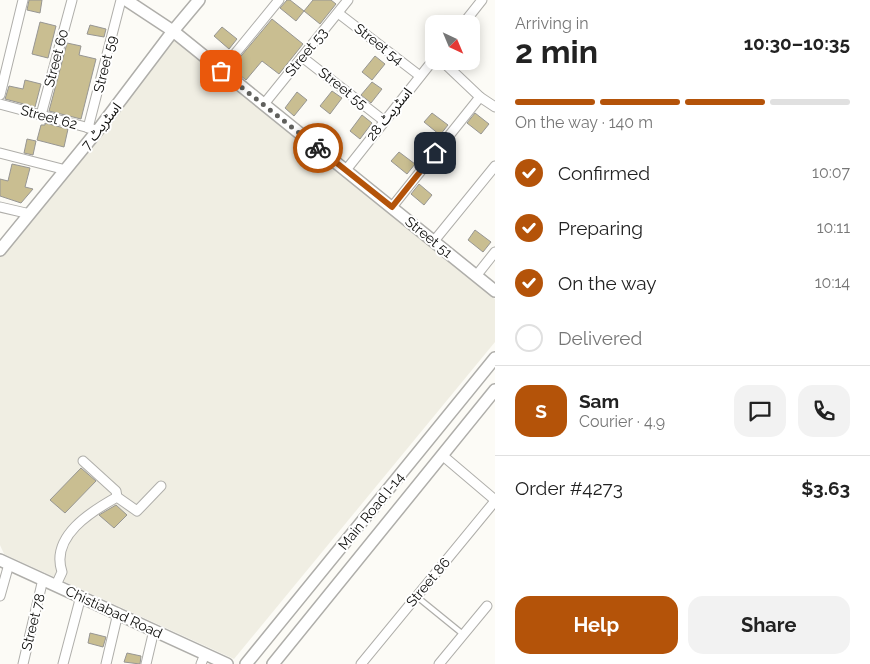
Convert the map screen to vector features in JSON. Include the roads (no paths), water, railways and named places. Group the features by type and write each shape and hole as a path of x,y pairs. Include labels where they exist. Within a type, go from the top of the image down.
{"main road":[{"name":"Street 51","path":"126,0 143,5 221,71 495,290"},
{"name":"اسٹریٹ 7","path":"0,250 66,170 93,129 199,0"},
{"name":"Main Road I-14","path":"246,664 495,358"},
{"name":"Main Road I-14","path":"273,664 495,390"},
{"name":"Chistiabad Road","path":"4,562 154,630 203,659 227,664"}],"street":[{"path":"0,95 23,0"},
{"name":"Street 60","path":"41,116 72,0"},
{"name":"Street 59","path":"93,129 121,0"},
{"path":"221,71 279,0"},
{"name":"Street 53","path":"264,104 348,0"},
{"path":"470,15 482,0"},
{"name":"Street 54","path":"338,13 420,76"},
{"name":"Street 55","path":"302,57 384,120"},
{"name":"اسٹریٹ 28","path":"346,170 425,70"},
{"path":"452,70 480,97 495,107"},
{"path":"392,207 480,97"},
{"name":"Street 62","path":"0,104 93,129"},
{"path":"0,153 66,170"},
{"path":"434,241 495,166"},
{"path":"0,206 30,214"},
{"path":"476,276 495,252"},
{"path":"442,455 495,501"},
{"path":"83,461 116,491 117,497 137,511 161,486"},
{"path":"56,585 62,572 60,564 63,546 72,530 83,518 117,497"},
{"name":"Street 86","path":"360,664 495,501"},
{"path":"0,596 4,562"},
{"name":"Street 78","path":"23,664 43,579"},
{"path":"63,664 81,596"},
{"path":"439,664 487,606"},
{"path":"106,664 118,613"},
{"path":"146,664 154,630"}],"lane":[{"path":"416,596 464,634"}]}
